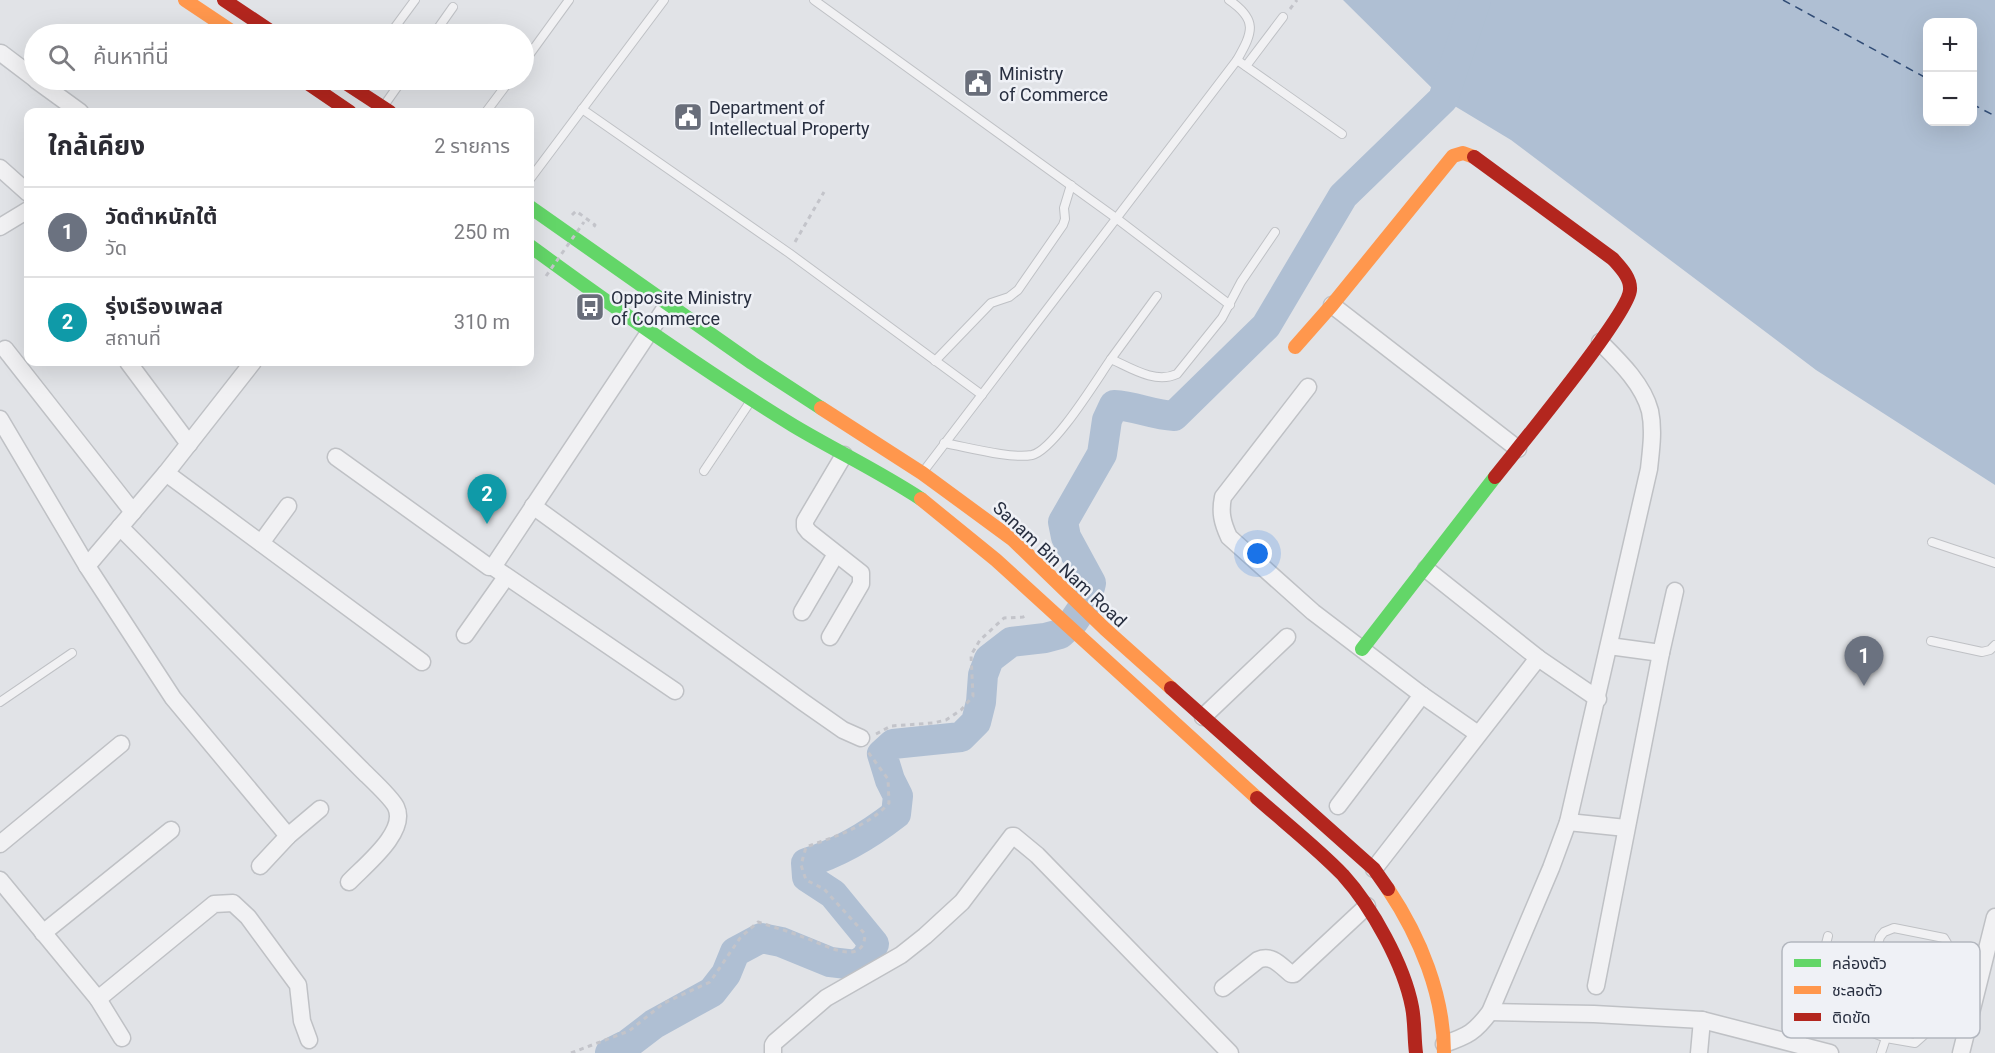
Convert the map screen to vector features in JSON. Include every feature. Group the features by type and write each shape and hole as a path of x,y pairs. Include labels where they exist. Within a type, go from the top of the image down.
{"main road":[{"path":"185,0 221,24"},
{"path":"224,0 260,24"},
{"path":"318,90 344,108"},
{"path":"361,90 384,108"},
{"path":"1295,347 1453,156 1460,152 1466,152 1613,259 1628,275 1631,294 1600,342 1362,649"},
{"name":"Sanam Bin Nam Road","path":"534,210 780,381 922,473 1012,539 1105,629 1374,869 1395,898 1416,936 1434,988 1444,1048"},
{"path":"534,249 650,332 752,399 895,482 936,509 973,538 1343,875 1366,906 1397,958 1412,1007 1416,1053"}],"street":[{"path":"1,53 24,71"},
{"path":"50,90 75,108"},
{"path":"0,168 24,189"},
{"path":"0,227 24,219"},
{"path":"465,635 533,506 668,304"},
{"path":"1332,305 1518,449"},
{"path":"1444,1048 1467,1037 1478,1028 1490,1012 1568,822 1649,469 1652,436 1649,410 1641,392 1625,368 1600,342"},
{"path":"5,349 133,512"},
{"path":"131,366 189,444"},
{"path":"87,566 189,444 250,366"},
{"path":"1308,387 1223,497 1222,523 1229,537 1313,612 1422,695 1478,734"},
{"path":"0,419 87,566 173,698 288,836"},
{"path":"830,637 861,584 861,573 809,532 805,521 844,454"},
{"path":"336,457 489,567 500,572 675,691"},
{"path":"166,472 422,662"},
{"path":"261,543 288,506"},
{"path":"533,506 793,696 843,730 861,738"},
{"path":"120,528 396,807 398,819 391,839 349,882"},
{"path":"802,612 836,554"},
{"path":"1426,569 1538,657 1598,699"},
{"path":"1596,986 1675,591"},
{"path":"1203,717 1287,637"},
{"path":"1609,646 1661,653"},
{"path":"1374,869 1538,657"},
{"path":"1338,806 1422,695"},
{"path":"0,844 121,744"},
{"path":"260,866 288,836 320,809"},
{"path":"1568,822 1626,828"},
{"path":"43,933 171,830"},
{"path":"770,1050 826,999 907,952 962,902 1014,836 1052,870 1230,1053"},
{"path":"0,880 98,999 122,1038"},
{"path":"98,999 214,904 233,903 248,917 298,985 302,1021 309,1040"},
{"path":"1223,988 1265,957 1270,957 1294,974 1366,906"},
{"path":"1980,977 1995,917"},
{"path":"1490,1012 1702,1020 1830,1053"},
{"path":"1699,1053 1702,1020"},
{"path":"1961,1053 1965,1038"}],"lane":[{"path":"397,24 415,0"},
{"path":"534,48 569,0"},
{"path":"534,174 664,0"},
{"path":"814,0 1071,185 1230,305"},
{"path":"922,473 1237,60 1251,30 1249,17 1229,0"},
{"path":"441,24 453,7"},
{"path":"1246,66 1283,17"},
{"path":"1237,60 1342,134"},
{"path":"387,108 397,90"},
{"path":"489,108 502,90"},
{"path":"582,109 789,253 982,395"},
{"path":"935,361 991,303 1009,297 1018,290 1063,225 1064,208 1071,185"},
{"path":"1112,359 1144,374 1160,378 1169,378 1177,374 1222,318 1241,282 1275,232"},
{"path":"944,443 1018,456 1040,452 1051,444 1157,296"},
{"path":"704,471 752,399"},
{"path":"1932,542 1995,563"},
{"path":"1931,641 1982,652 1990,650 1995,645"},
{"path":"0,702 72,653"},
{"path":"1879,942 1884,932 1894,928 1944,938 1946,942"},
{"path":"1826,942 1828,936"},
{"path":"1800,1045 1802,1038"},
{"path":"1881,1053 1886,1038 1915,1043 1921,1038"}],"path":[{"path":"789,253 824,192"},
{"path":"546,276 584,222 593,228 595,225 576,211"},
{"path":"572,1053 629,1032 664,1003 710,982 740,938 758,922 824,944 836,952 861,948 865,934 824,889 806,880 801,865 806,847 836,836 866,821 880,813 889,803 888,778 869,754 861,738 891,726 946,720 961,710 973,696 971,655 980,640 1004,618 1023,617 1051,611"}],"water":[{"path":"1343,0 1995,0 1995,485 1816,370 1511,140 1443,99"}],"waterway":[{"path":"610,1053 628,1044 654,1024 712,992 726,974 735,952 761,938 781,942 830,962 856,965 866,958 874,944 833,894 807,877 806,863 853,843 896,814 898,796 882,754 893,744 961,737 976,722 981,702 983,675 989,659 1011,642 1060,634 1073,622 1086,603 1091,583 1066,537 1063,522 1102,454 1107,420 1114,405 1174,416 1266,326 1343,196 1443,99 1476,0"}],"ferry route":[{"path":"1783,0 1923,76"},
{"path":"1977,107 1995,116"}],"traffic: fast":[{"path":"534,210 752,363 821,408"},
{"path":"534,249 726,383 794,426 921,499"},
{"path":"1362,649 1495,477"}],"traffic: slow":[{"path":"185,0 221,24"},
{"path":"1295,347 1453,156 1463,153 1474,157"},
{"path":"821,408 922,473 1012,539 1105,629 1171,688"},
{"path":"921,499 996,560 1257,798"},
{"path":"1388,889 1400,907 1428,967 1440,1010 1444,1053"}],"traffic: jam":[{"path":"224,0 260,24"},
{"path":"318,90 344,108"},
{"path":"356,90 384,108"},
{"path":"1474,157 1613,259 1625,273 1630,286 1625,304 1593,352 1495,477"},
{"path":"1171,688 1374,869 1388,889"},
{"path":"1257,798 1343,875 1365,903 1402,973 1413,1013 1416,1053"}],"place":[{"name":"Ministry of Commerce","path":"978,83"},
{"name":"Department of Intellectual Property","path":"688,117"},
{"name":"Opposite Ministry of Commerce","path":"590,307"},
{"name":"รุ่งเรืองเพลส","path":"487,524"},
{"name":"วัดตำหนักใต้","path":"1864,686"}]}
